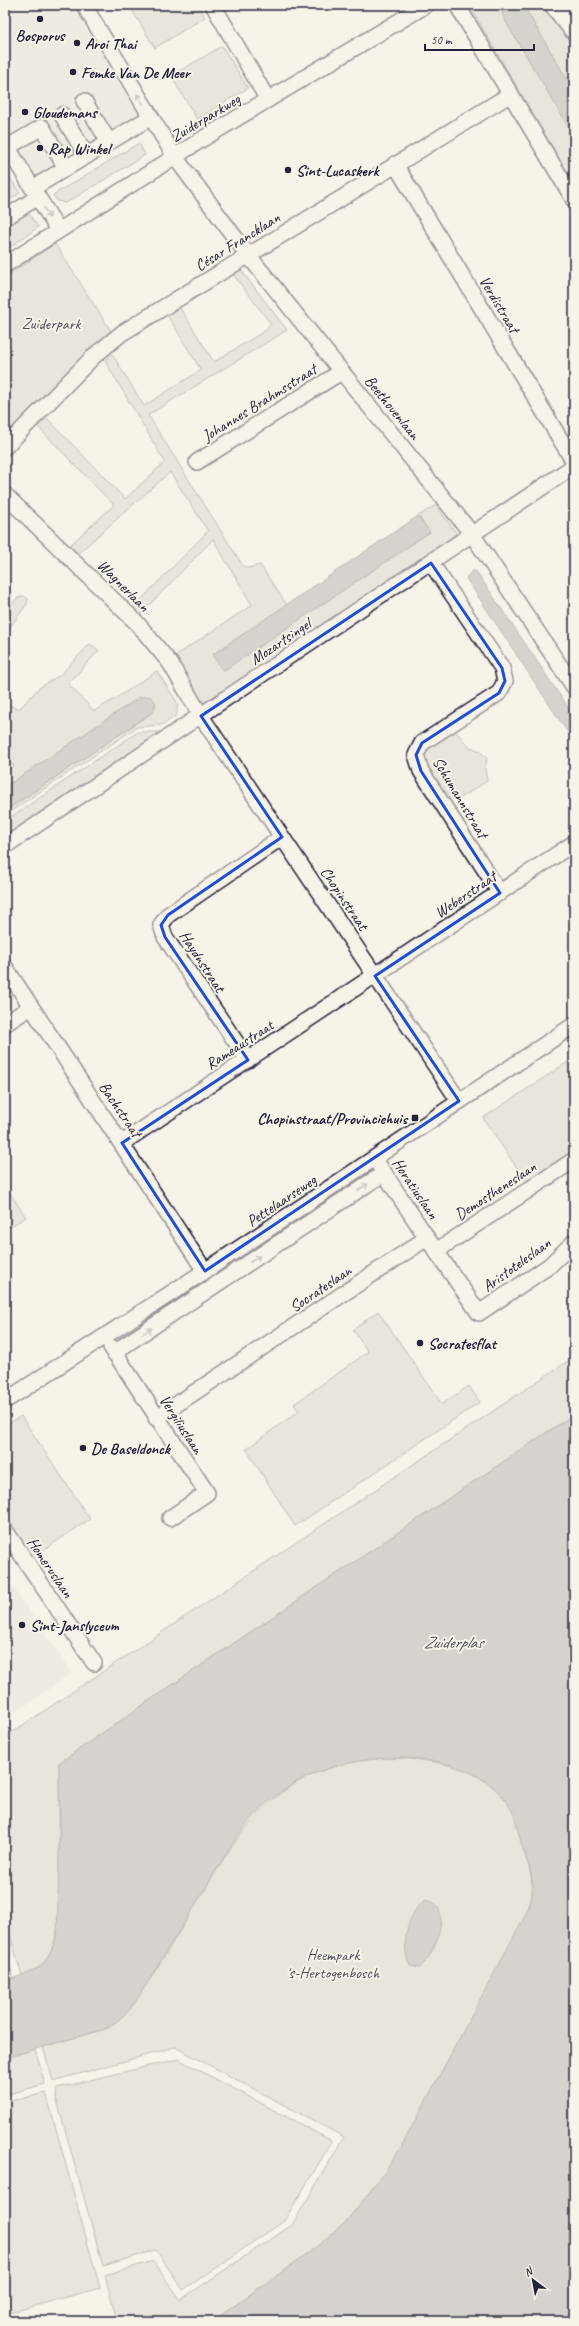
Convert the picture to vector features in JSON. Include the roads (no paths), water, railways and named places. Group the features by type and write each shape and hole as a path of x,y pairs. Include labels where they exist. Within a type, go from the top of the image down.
{"main road":[{"path":"555,5 574,29"},
{"path":"568,5 574,15"}],"street":[{"name":"Beethovenlaan","path":"84,5 175,157 248,255 472,534 574,687"},
{"path":"213,5 268,100"},
{"name":"Zuiderparkweg","path":"5,265 175,157 426,5"},
{"path":"457,5 574,200"},
{"name":"César Francklaan","path":"5,447 94,356 122,333 511,94"},
{"path":"84,101 109,142"},
{"path":"62,115 87,156"},
{"name":"Zuiderparkweg","path":"5,218 66,168 151,117"},
{"path":"58,230 6,145 42,127 66,168"},
{"name":"Verdistraat","path":"395,164 574,462"},
{"name":"Johannes Brahmsstraat","path":"197,462 341,372"},
{"name":"Mozartsingel","path":"5,846 431,563 574,466"},
{"name":"Wagnerlaan","path":"5,495 137,623 170,663 201,716"},
{"name":"Schumannstraat","path":"431,563 502,668 505,682 499,693 422,743 416,755 421,771 500,893"},
{"name":"Chopinstraat","path":"201,716 459,1101"},
{"name":"Haydnstraat","path":"248,1060 165,937 161,925 168,915 282,837"},
{"name":"Weberstraat","path":"375,976 574,843"},
{"name":"Bachstraat","path":"5,967 206,1272"},
{"name":"Rameaustraat","path":"122,1143 375,976"},
{"path":"5,1024 31,1007"},
{"name":"Pettelaarseweg","path":"5,1401 206,1272 574,1025"},
{"name":"Horatiuslaan","path":"374,1159 428,1238"},
{"name":"Demostheneslaan","path":"436,1251 574,1160"},
{"path":"115,1354 125,1345 366,1185 385,1174"},
{"path":"428,1238 436,1251"},
{"name":"Socrateslaan","path":"156,1418 428,1238"},
{"name":"Aristoteleslaan","path":"436,1251 479,1313 549,1266 574,1242"},
{"name":"Vergiliuslaan","path":"105,1337 156,1418 207,1494 170,1518"},
{"name":"Homeruslaan","path":"5,1530 94,1663"}],"water":[{"path":"499,5 523,5 574,91 574,136 506,22"},
{"path":"418,516 430,532 223,671 212,655"},
{"path":"472,571 476,571 574,716 574,742 466,578"},
{"path":"150,696 156,703 153,712 5,811 5,787 140,697"},
{"name":"Zuiderplas","path":"574,1414 574,2321 213,2321 315,2248 345,2223 384,2174 400,2149 529,1908 533,1889 530,1869 514,1815 509,1805 495,1789 472,1773 431,1761 402,1758 382,1758 362,1761 343,1764 324,1770 306,1777 289,1787 273,1798 251,1819 226,1854 147,1984 126,2013 118,2021 108,2028 5,2058 5,1982 41,1967 51,1952 57,1935 60,1828 59,1763 166,1689"},
{"path":"426,1900 434,1903 440,1912 440,1930 429,1957 419,1968 410,1966 407,1958 407,1930 414,1912 419,1905"}],"place":[{"name":"Bosporus","path":"40,19"},
{"name":"Aroi Thai","path":"77,43"},
{"name":"Femke Van De Meer","path":"73,72"},
{"name":"Gloudemans","path":"25,112"},
{"name":"Rap Winkel","path":"40,148"},
{"name":"Sint-Lucaskerk","path":"288,170"},
{"name":"Chopinstraat/Provinciehuis","path":"415,1118"},
{"name":"Socratesflat","path":"420,1343"},
{"name":"De Baseldonck","path":"83,1448"},
{"name":"Sint-Janslyceum","path":"22,1625"}],"park label":[{"name":"Zuiderpark","path":"51,323"},
{"name":"Heempark 's-Hertogenbosch","path":"333,1963"}]}
